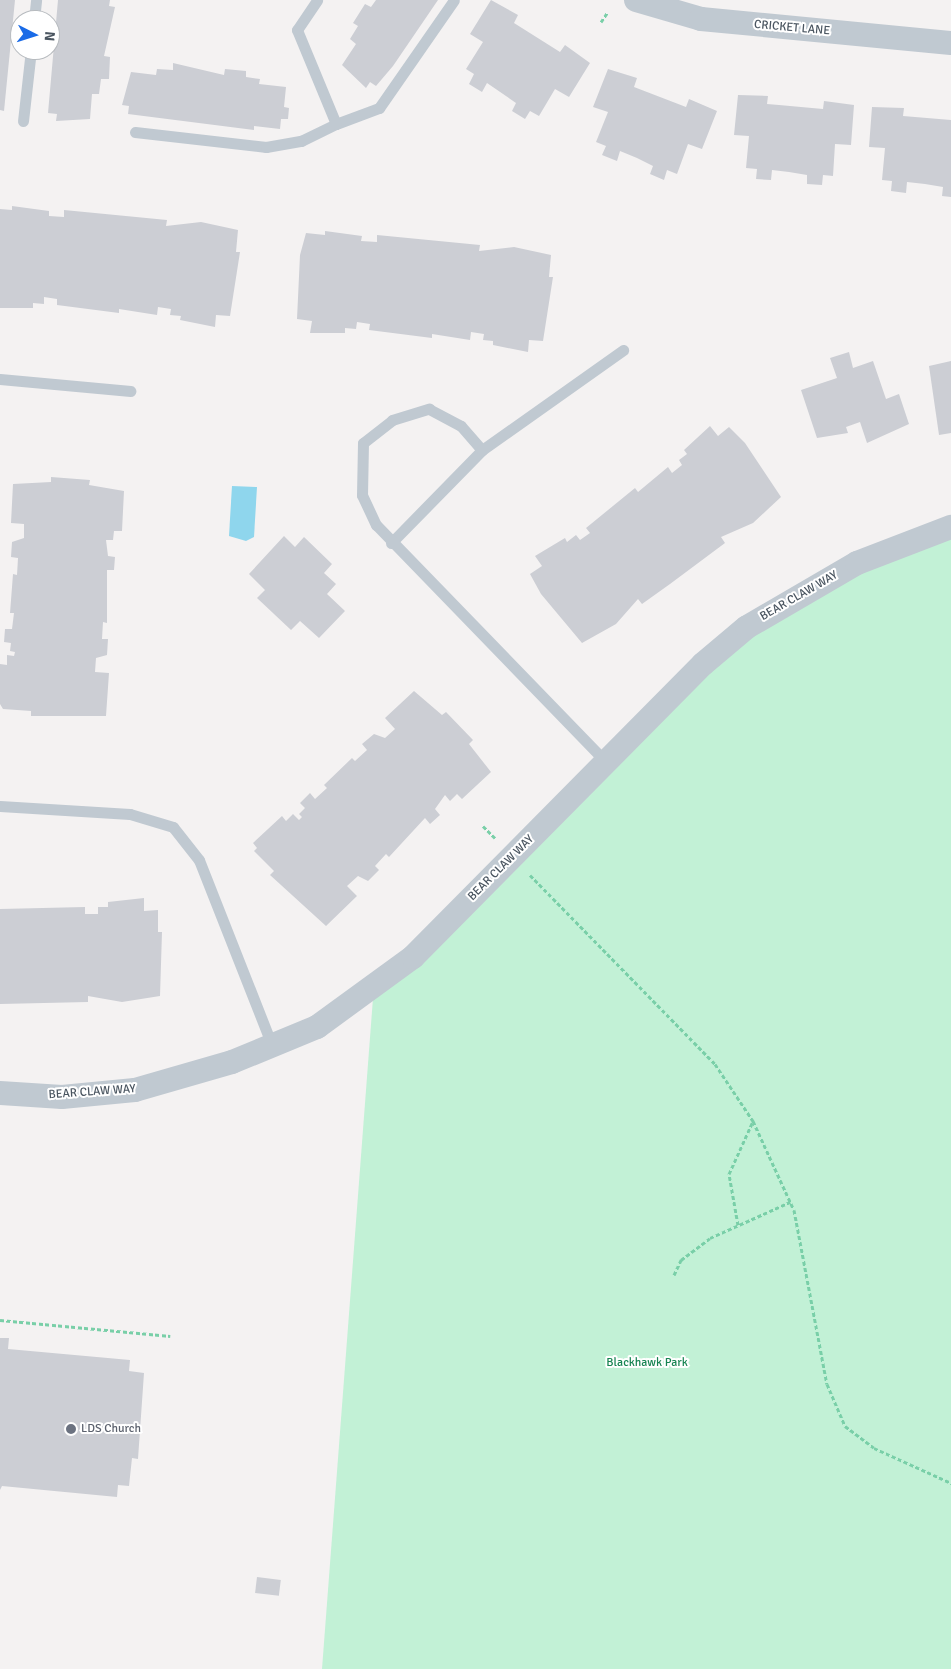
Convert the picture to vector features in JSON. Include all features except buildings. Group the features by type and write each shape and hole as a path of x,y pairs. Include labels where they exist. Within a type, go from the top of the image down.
{"street":[{"name":"CRICKET LANE","path":"636,0 701,19 951,42"},
{"name":"BEAR CLAW WAY","path":"0,1094 62,1096 135,1090 273,1048 317,1027 413,957 703,664 747,627 857,563 951,527"}],"lane":[{"path":"317,0 297,30 336,124"},
{"path":"135,132 266,148 301,141 336,124 379,108 454,0"},
{"path":"23,122 30,60"},
{"path":"391,543 482,450 623,350"},
{"path":"0,379 130,391"},
{"path":"482,450 461,426 429,409 392,420 363,443 362,495 391,543 606,762"},
{"path":"0,806 130,814 173,827 199,860 273,1048"}],"path":[{"path":"601,22 607,13"},
{"path":"483,826 715,1064 753,1121 790,1202 835,1410 845,1426 874,1448 951,1483"},
{"path":"738,1225 729,1174 753,1121"},
{"path":"674,1275 688,1253 738,1225 790,1202"},
{"path":"0,1320 170,1336"}],"green space":[{"name":"Blackhawk Park","path":"951,527 951,1669 322,1669 374,985 747,627"}],"water":[{"path":"232,486 257,487 254,537 246,541 229,536"}],"place":[{"name":"LDS Church","path":"71,1429"}]}
